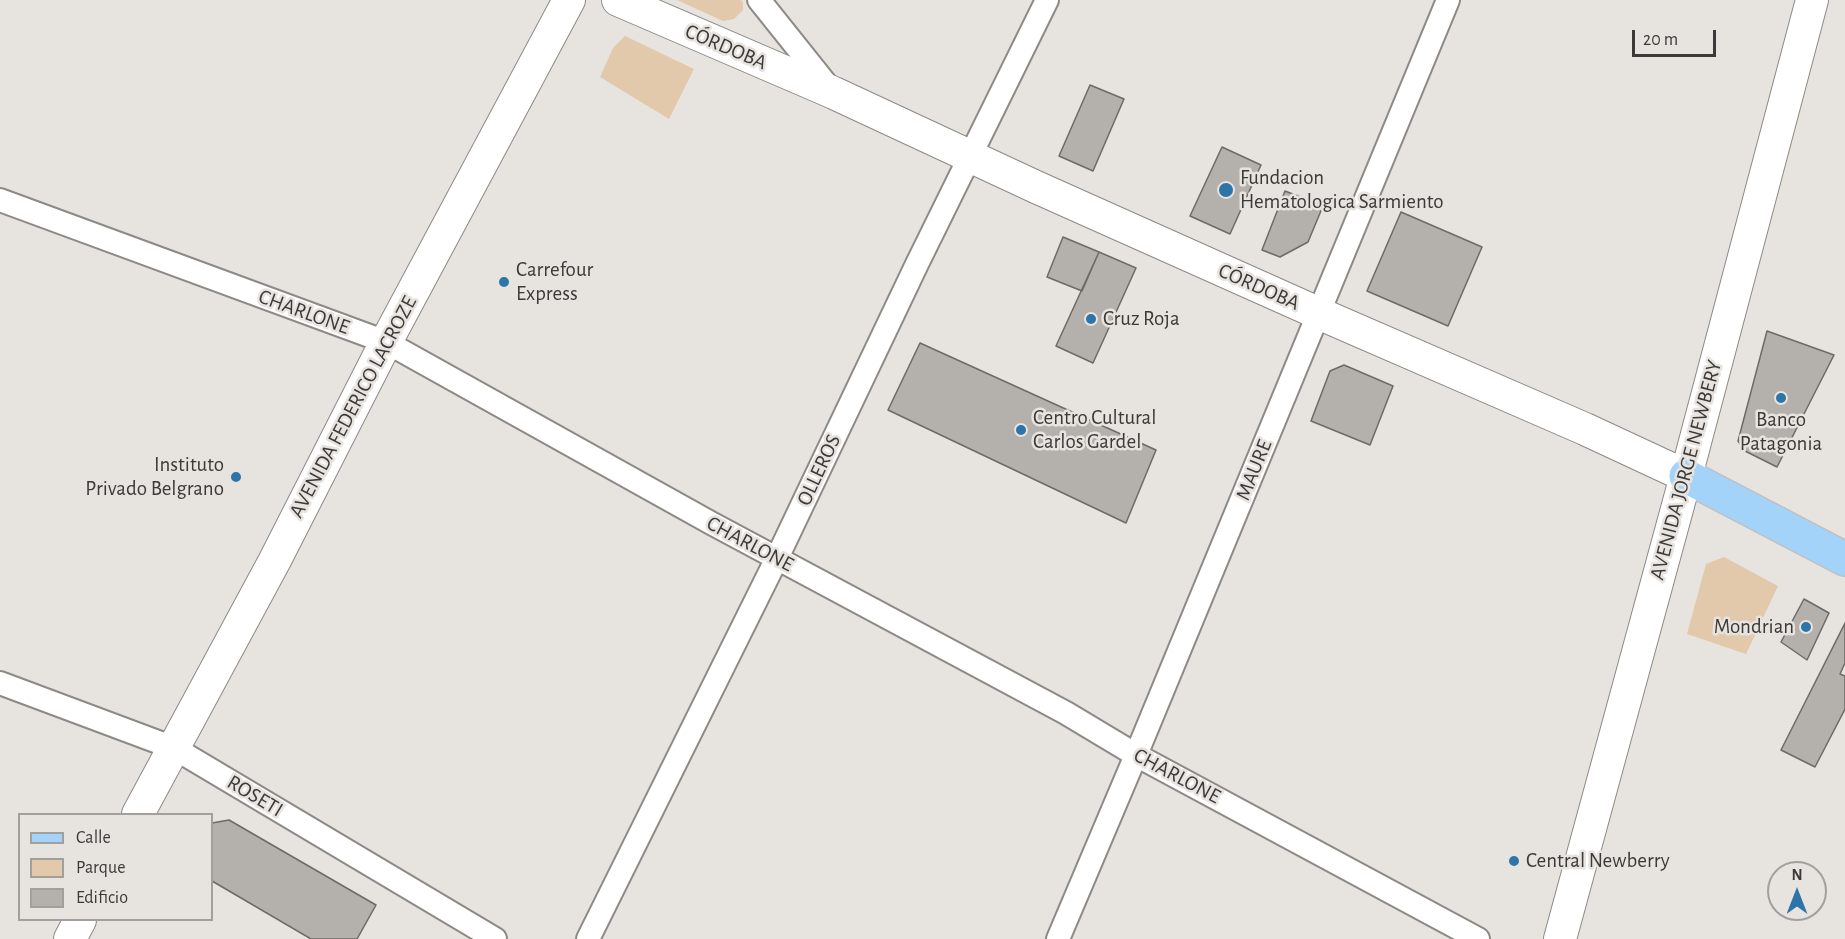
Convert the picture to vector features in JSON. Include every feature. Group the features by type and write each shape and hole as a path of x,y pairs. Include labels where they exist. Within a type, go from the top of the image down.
{"main road":[{"name":"AVENIDA FEDERICO LACROZE","path":"139,813 275,560 386,342 569,0"},
{"name":"CÓRDOBA","path":"618,0 834,93 968,157 1585,429 1686,476"},
{"name":"AVENIDA JORGE NEWBERY","path":"1560,939 1812,0"},
{"path":"1686,476 1845,559"},
{"path":"70,939 80,921"}],"street":[{"name":"CÓRDOBA","path":"759,0 834,93"},
{"name":"OLLEROS","path":"588,939 777,558 968,157 1047,0"},
{"name":"MAURE","path":"1058,939 1448,0"},
{"name":"CHARLONE","path":"0,200 386,342 711,523 1066,713 1136,755 1478,939"},
{"name":"ROSETI","path":"0,683 174,748 495,939"}],"green space":[{"path":"677,0 741,0 743,10 734,19 723,21"},
{"path":"625,36 694,69 669,119 600,77 613,48"},
{"path":"1724,557 1778,586 1746,654 1687,634 1706,564"}],"building":[{"path":"1090,85 1124,99 1093,171 1059,156"},
{"name":"Fundacion Hematologica Sarmiento","path":"1222,147 1261,165 1230,234 1190,216"},
{"path":"1285,191 1323,206 1308,242 1280,257 1262,250"},
{"path":"1401,212 1482,247 1448,326 1367,291"},
{"path":"1063,237 1099,252 1082,291 1047,277"},
{"name":"Cruz Roja","path":"1099,252 1136,268 1093,363 1056,346"},
{"name":"Banco Patagonia","path":"1767,331 1834,355 1777,467 1745,451 1738,441"},
{"name":"Centro Cultural Carlos Gardel","path":"920,343 1156,450 1126,523 888,410"},
{"path":"1344,365 1393,386 1370,445 1311,421 1330,371"},
{"name":"Mondrian","path":"1804,599 1829,613 1807,660 1781,642"},
{"path":"1845,623 1845,663 1840,674 1845,676 1845,709 1815,767 1781,750"},
{"path":"229,820 376,905 357,939 311,939 213,882 213,823"}],"place":[{"name":"Fundacion Hematologica Sarmiento","path":"1226,190"},
{"name":"Carrefour Express","path":"504,282"},
{"name":"Cruz Roja","path":"1091,319"},
{"name":"Banco Patagonia","path":"1781,398"},
{"name":"Centro Cultural Carlos Gardel","path":"1021,430"},
{"name":"Instituto Privado Belgrano","path":"236,477"},
{"name":"Mondrian","path":"1806,627"},
{"name":"Central Newberry","path":"1514,861"}]}
